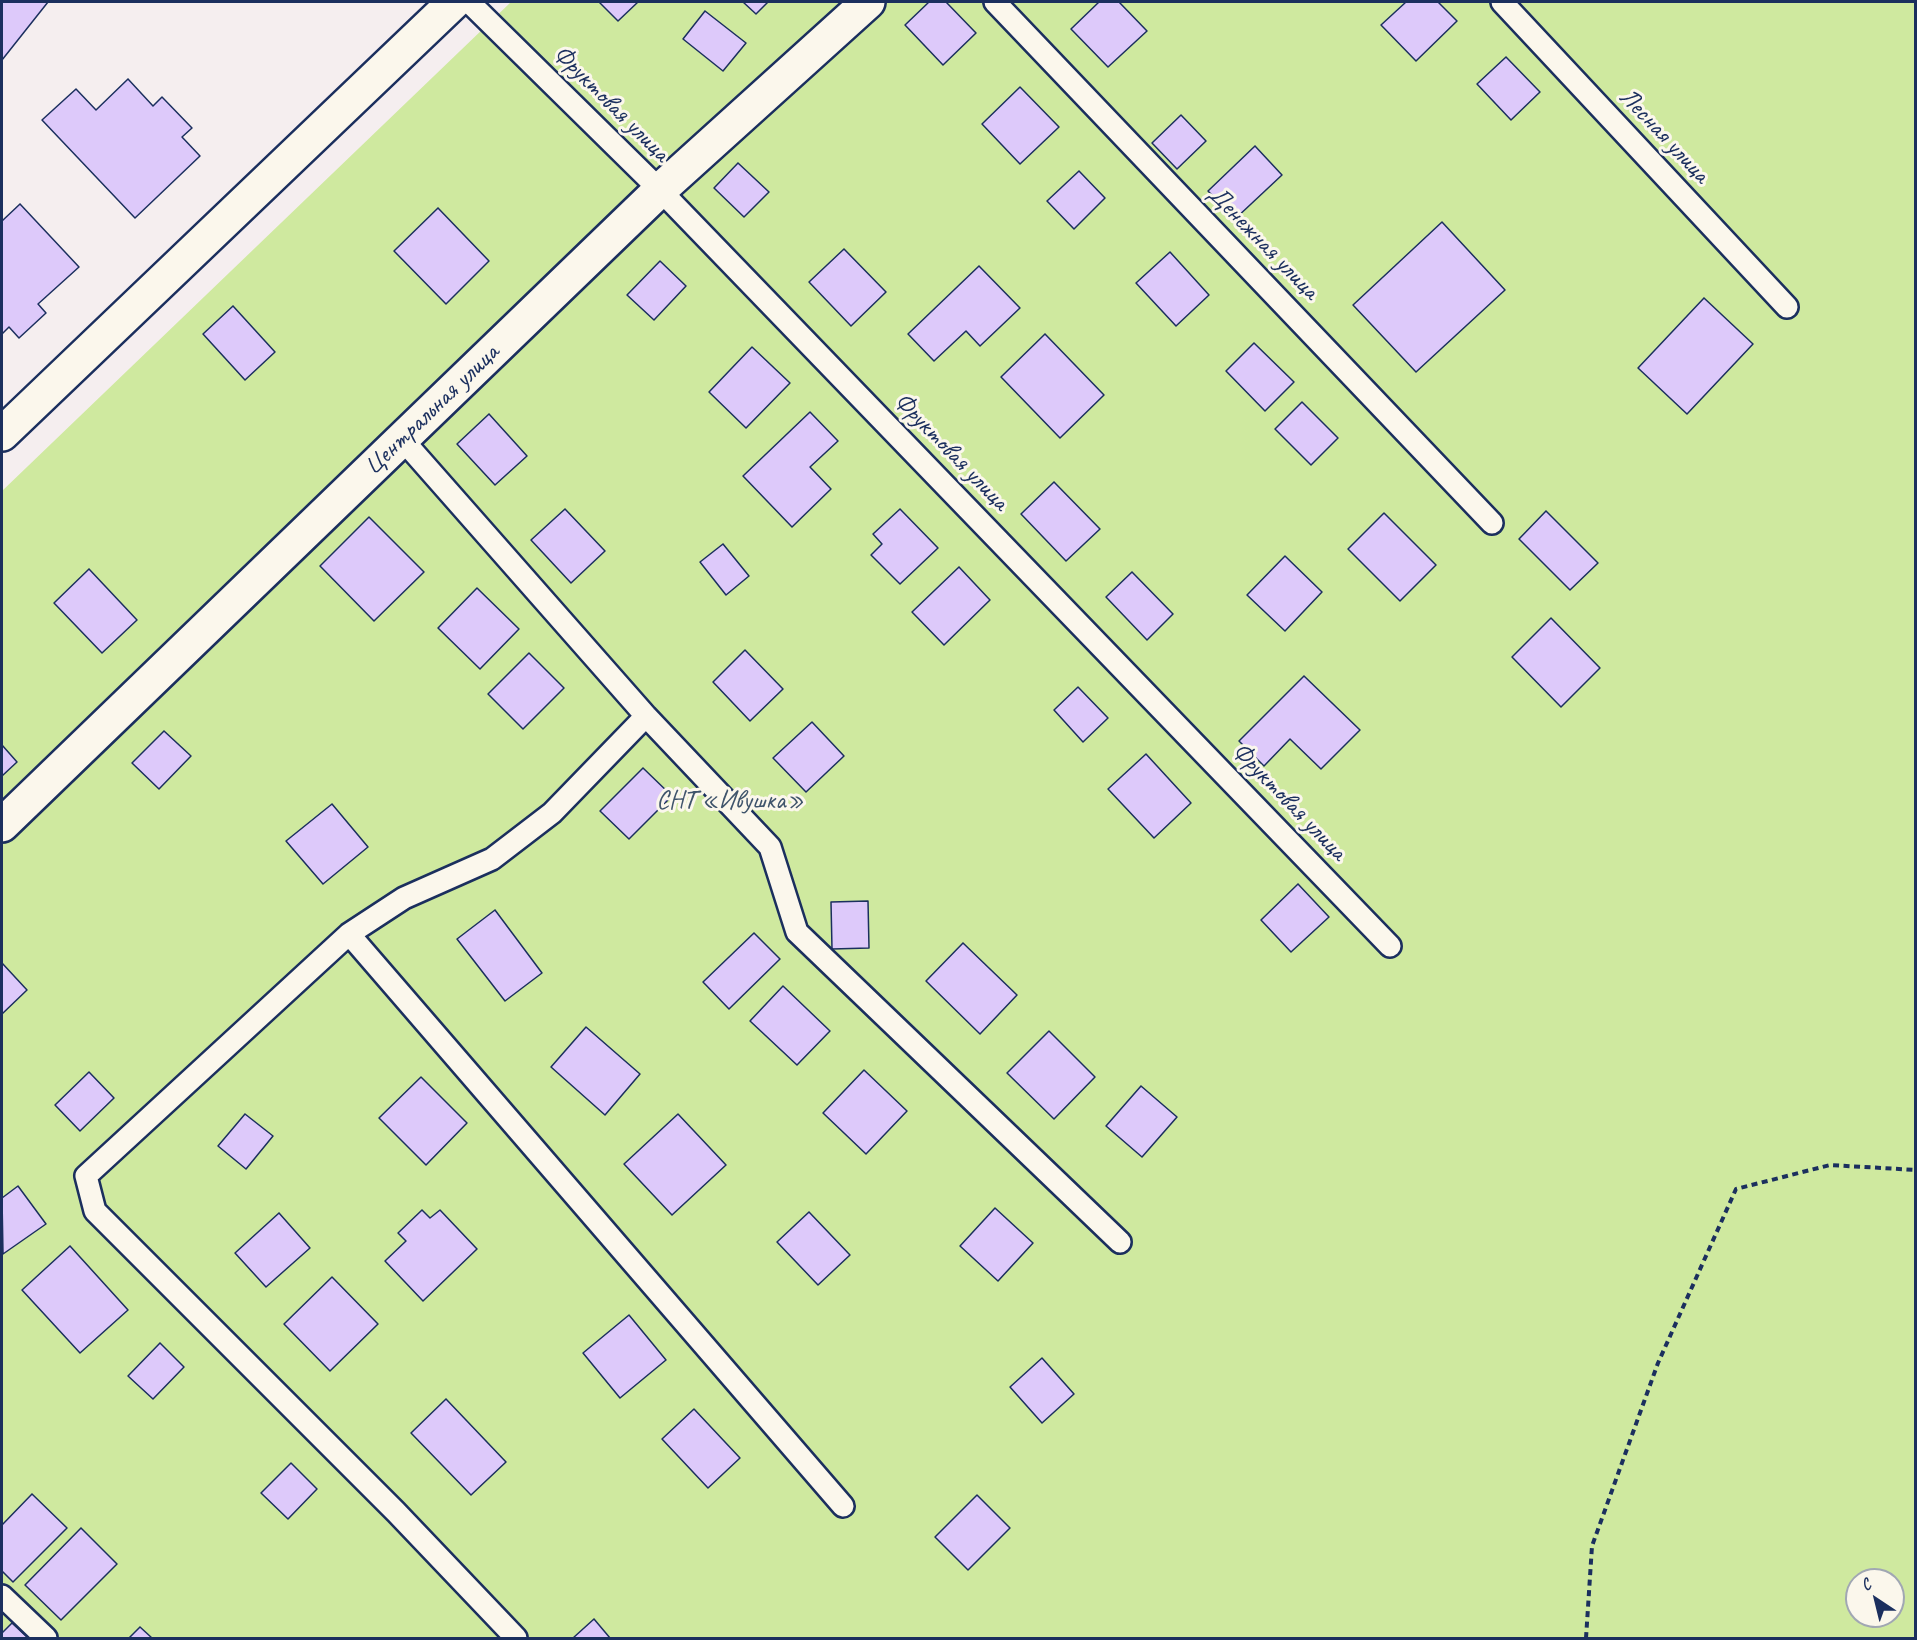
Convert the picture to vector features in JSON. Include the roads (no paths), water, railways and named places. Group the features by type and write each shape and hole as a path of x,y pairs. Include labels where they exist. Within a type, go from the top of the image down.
{"street":[{"path":"2,434 454,2"},
{"name":"Центральная улица","path":"2,825 660,190 868,2"}],"lane":[{"name":"Фруктовая улица","path":"469,2 660,190 1390,946"},
{"name":"Денежная улица","path":"995,2 1491,523"},
{"name":"Лесная улица","path":"1502,2 1787,307"},
{"path":"402,439 646,716 770,847 797,932 1120,1242"},
{"path":"516,1638 396,1512 95,1211 86,1176 350,934 404,898 492,859 552,813 646,716"},
{"path":"350,934 843,1506"},
{"path":"2,1596 46,1638"}],"park label":[{"name":"СНТ «Ивушка»","path":"730,801"}]}
